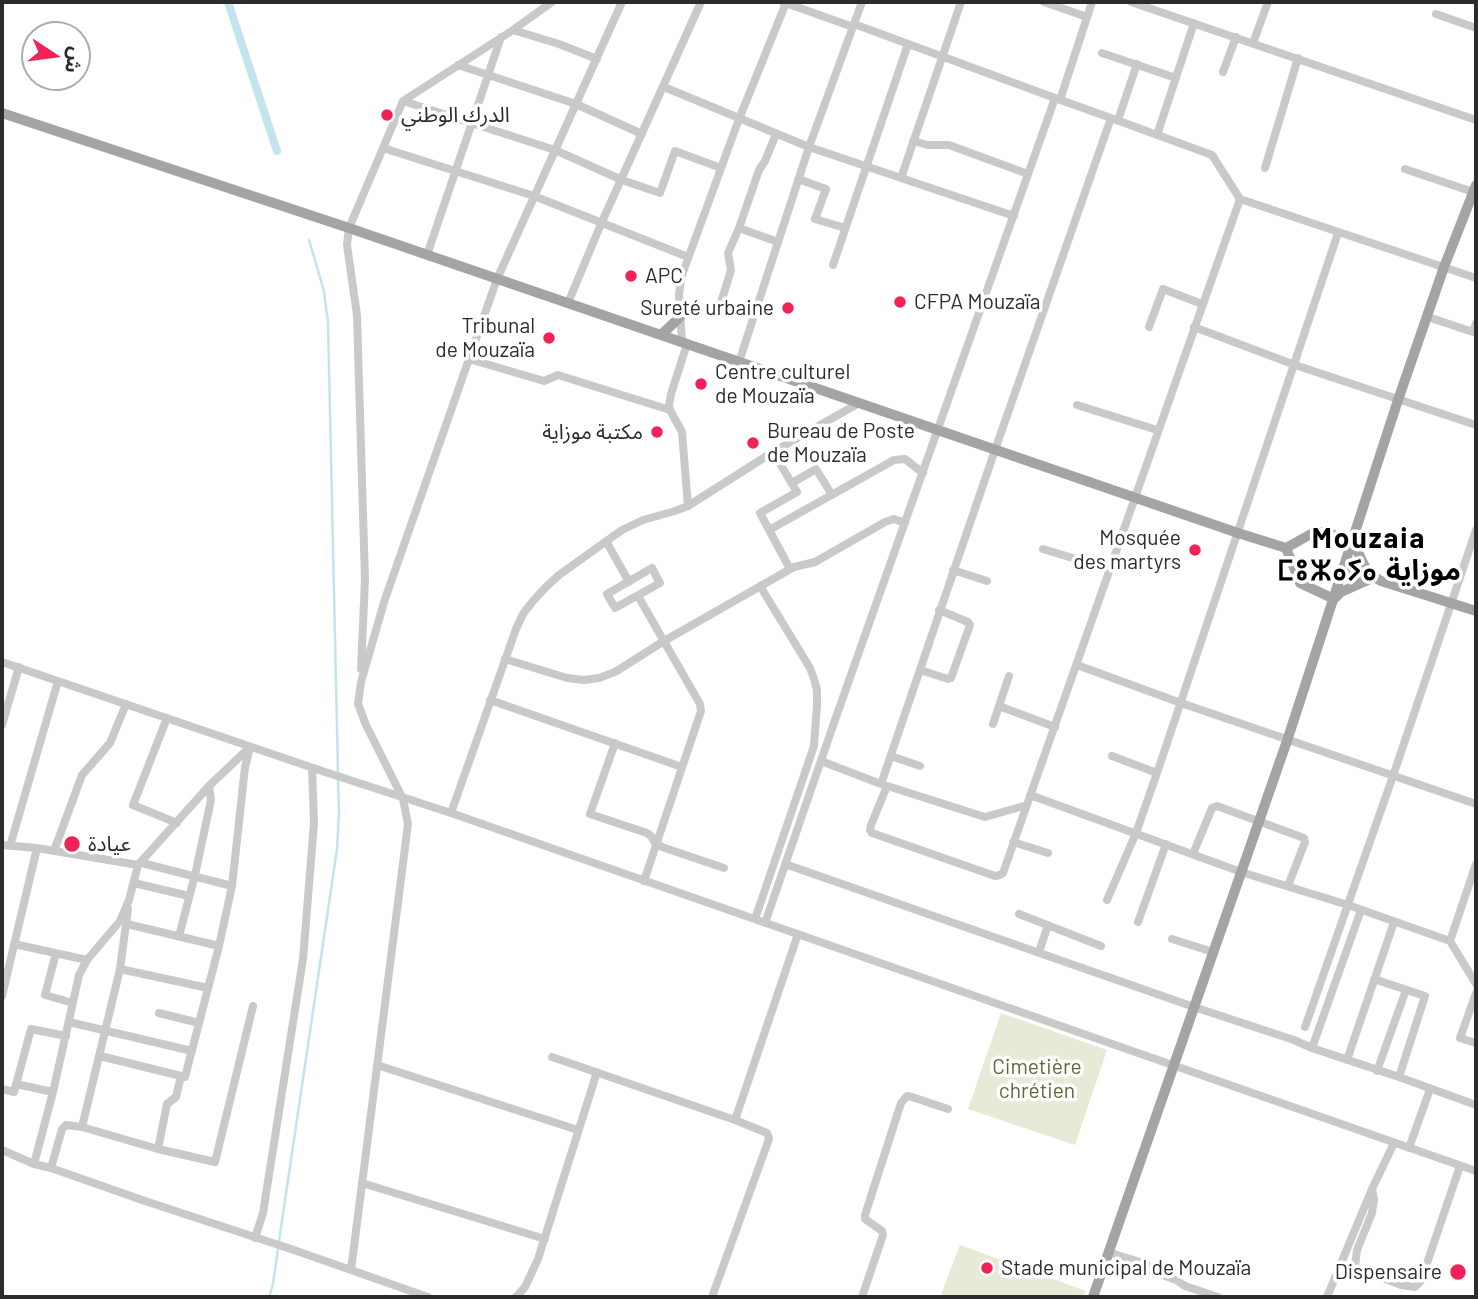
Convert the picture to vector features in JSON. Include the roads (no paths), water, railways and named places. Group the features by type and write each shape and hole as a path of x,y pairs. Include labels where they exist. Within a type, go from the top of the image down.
{"main road":[{"path":"2,113 349,228 1238,533 1286,548 1319,532 1353,541 1374,579"},
{"path":"1093,1297 1334,599 1350,572 1353,541 1398,400 1444,267 1475,188"},
{"path":"661,335 680,317"},
{"path":"1286,548 1300,583 1334,599"},
{"path":"1350,572 1476,611"},
{"path":"1334,599 1341,592 1374,579"}],"street":[{"path":"351,1270 408,824 403,799 358,704 365,580 357,315 347,245 349,228 403,101 552,2"},
{"path":"361,682 384,599 497,279 622,2"},
{"path":"568,303 701,2"},
{"path":"688,506 682,432 670,410 669,399 684,343 680,317 680,287 688,257 785,2 1212,155 1240,199 1476,278"},
{"path":"739,362 809,147 862,2"},
{"path":"901,178 961,2"},
{"path":"1044,2 1087,17"},
{"path":"765,923 937,430 1092,2"},
{"path":"1131,2 1476,120"},
{"path":"1253,43 1268,2"},
{"path":"1436,13 1476,28"},
{"path":"1157,135 1194,23"},
{"path":"513,30 597,59"},
{"path":"427,255 501,37"},
{"path":"1223,72 1236,37"},
{"path":"833,265 908,44"},
{"path":"1102,52 1176,78"},
{"path":"1265,168 1298,58"},
{"path":"1137,64 939,610 891,756 871,825 872,833 995,876 1003,873 1240,199"},
{"path":"458,65 576,104 642,134"},
{"path":"664,87 809,147 1014,216"},
{"path":"403,101 555,150 660,194 674,151 721,168"},
{"path":"719,309 731,270 728,253 759,170 776,134"},
{"path":"913,141 928,145 949,145 1028,174"},
{"path":"383,148 534,196 688,257"},
{"path":"1405,169 1475,188"},
{"path":"799,179 826,189 816,219 845,228"},
{"path":"739,228 778,242"},
{"path":"1107,900 1136,833 1181,704 1338,233"},
{"path":"1149,327 1163,289 1202,304"},
{"path":"1427,317 1473,332 1476,323"},
{"path":"1194,327 1295,365 1476,425"},
{"path":"469,359 539,381 558,375 670,410"},
{"path":"451,813 516,629 533,601 559,575 622,530 643,520 688,506 773,452 859,403"},
{"path":"1077,405 1157,430"},
{"path":"773,452 797,492 760,513 790,569"},
{"path":"769,530 900,458 905,458 923,473"},
{"path":"792,483 816,468 832,495"},
{"path":"505,659 567,678 599,678 615,672 790,569 816,562 885,522 894,519 905,523"},
{"path":"1305,1027 1476,530"},
{"path":"606,541 629,582"},
{"path":"1043,549 1109,569"},
{"path":"652,568 660,583 615,608 607,594 629,582 652,568"},
{"path":"953,570 987,581"},
{"path":"755,919 814,746 817,705 817,690 810,668 760,586"},
{"path":"638,596 701,704 700,717 644,881"},
{"path":"919,670 951,678 970,625 939,610"},
{"path":"2,662 451,813 1476,1171"},
{"path":"1077,665 1287,741 1476,804"},
{"path":"2,725 19,667"},
{"path":"993,724 1009,676"},
{"path":"58,681 6,845 140,864 232,886"},
{"path":"490,700 682,767"},
{"path":"54,851 82,775 110,743 126,704"},
{"path":"999,706 1055,727"},
{"path":"167,718 133,805 177,822"},
{"path":"615,743 590,814 647,833 662,847 724,868"},
{"path":"34,1164 79,975 87,960 120,921 140,864 209,786 250,747"},
{"path":"100,1056 186,1077 232,886 245,767 250,747"},
{"path":"891,756 920,766"},
{"path":"1112,756 1157,773"},
{"path":"821,761 884,785 985,817 1027,805"},
{"path":"255,1238 263,1213 303,959 314,823 312,768"},
{"path":"179,936 211,800 209,786"},
{"path":"1030,795 1241,872 1348,905 1450,941 1476,984"},
{"path":"1193,854 1212,808 1217,806 1304,838 1305,842 1288,886"},
{"path":"1013,842 1048,853"},
{"path":"1138,922 1166,844"},
{"path":"2,996 5,971 37,848"},
{"path":"785,864 1476,1105"},
{"path":"1450,941 1476,864"},
{"path":"134,883 189,896"},
{"path":"82,1127 120,969 129,900"},
{"path":"1312,1048 1361,910"},
{"path":"1019,914 1101,946"},
{"path":"1347,1060 1394,922"},
{"path":"127,924 219,946"},
{"path":"1039,952 1048,925"},
{"path":"736,1119 798,934"},
{"path":"1172,939 1213,952"},
{"path":"14,944 87,960"},
{"path":"55,953 45,995 73,1003"},
{"path":"120,969 208,988"},
{"path":"1374,979 1425,996 1399,1077"},
{"path":"1377,1070 1406,990"},
{"path":"1476,993 1460,1038 1476,1043"},
{"path":"51,1168 62,1129 66,1125 215,1162 253,1006"},
{"path":"159,1013 199,1023"},
{"path":"69,1022 192,1051"},
{"path":"2,1089 14,1092 31,1029 66,1036"},
{"path":"552,1057 736,1119 767,1133 769,1139 712,1297"},
{"path":"377,1065 578,1130"},
{"path":"516,1297 532,1275 545,1239 597,1072"},
{"path":"158,1149 167,1104 176,1097 181,1076"},
{"path":"16,1084 53,1092"},
{"path":"1409,1148 1430,1089"},
{"path":"862,1297 883,1235 882,1231 865,1219 865,1215 901,1103 907,1096 948,1109"},
{"path":"1327,1297 1394,1143"},
{"path":"2,1150 34,1164 428,1297"},
{"path":"1372,1189 1372,1213 1357,1250 1355,1267 1401,1285 1415,1287 1420,1281 1460,1166"},
{"path":"362,1183 545,1239"},
{"path":"1108,1252 1146,1264 1150,1270 1218,1297"}],"waterway":[{"path":"228,2 277,151"},
{"path":"309,240 324,291 328,323 338,773"},
{"path":"279,1241 337,849 338,780"},
{"path":"269,1297 278,1248"}],"place":[{"name":"الدرك الوطني","path":"387,115"},
{"name":"APC","path":"631,276"},
{"name":"CFPA Mouzaïa","path":"900,302"},
{"name":"Sureté urbaine","path":"788,308"},
{"name":"Tribunal de Mouzaïa","path":"549,338"},
{"name":"Centre culturel de Mouzaïa","path":"701,384"},
{"name":"مكتبة موزاية","path":"657,432"},
{"name":"Bureau de Poste de Mouzaïa","path":"753,443"},
{"name":"Mosquée des martyrs","path":"1195,550"},
{"name":"عيادة","path":"72,844"},
{"name":"Stade municipal de Mouzaïa","path":"987,1268"},
{"name":"Dispensaire","path":"1458,1272"}],"district":[{"name":"Mouzaia ⵎⵓⵣⴰⵢⴰ موزاية","path":"1369,555"}],"park label":[{"name":"Cimetière chrétien","path":"1037,1079"}]}
